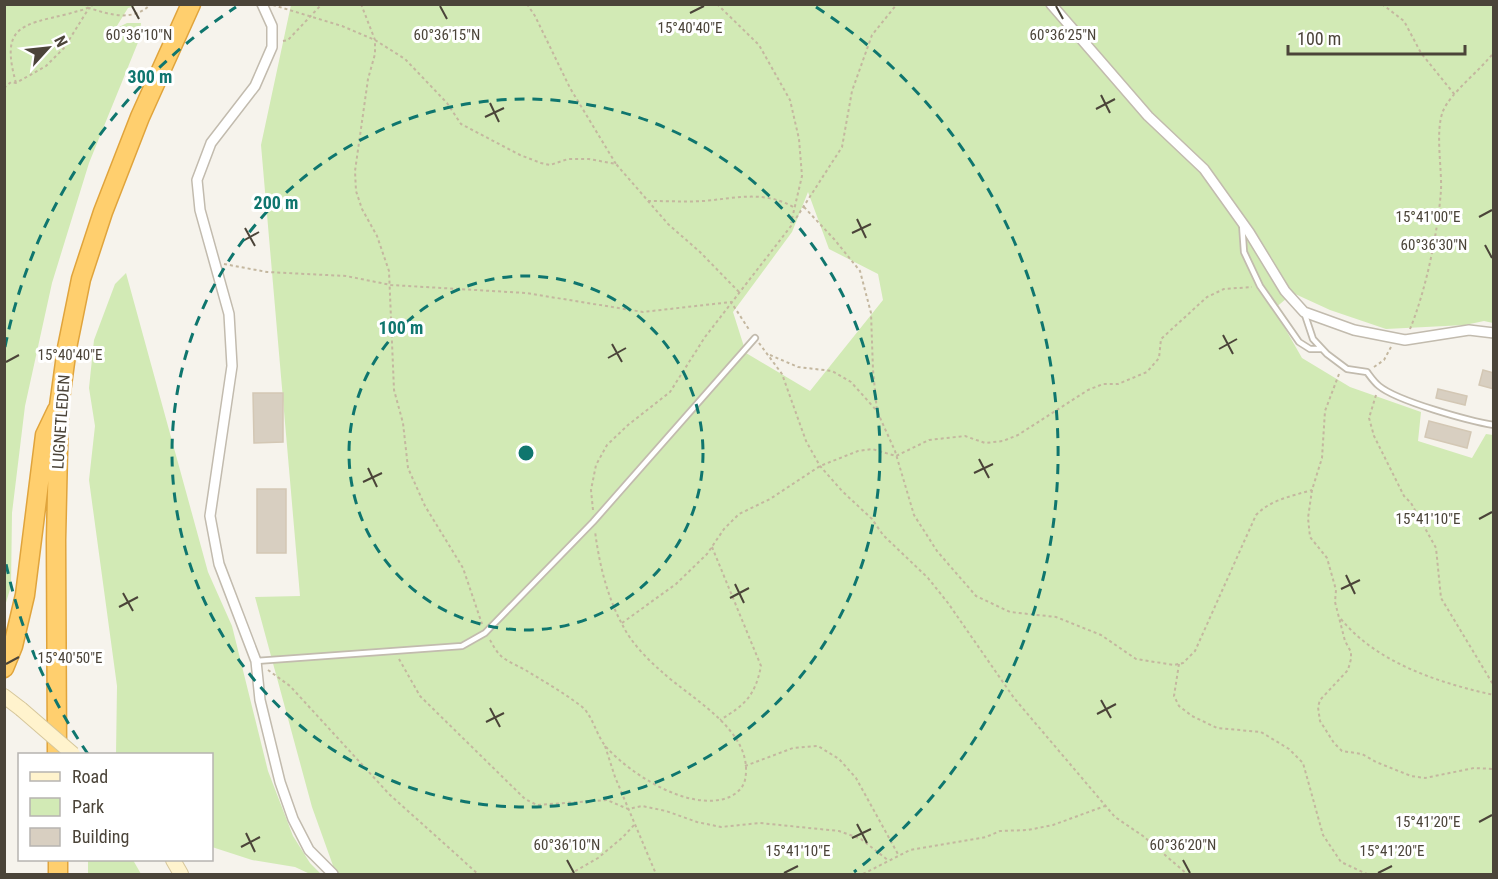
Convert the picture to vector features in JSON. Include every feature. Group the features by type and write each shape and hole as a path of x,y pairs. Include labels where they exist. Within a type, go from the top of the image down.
{"highway":[{"name":"LUGNETLEDEN","path":"57,753 56,540 59,406 67,348 81,279 96,231 140,117 190,4"},
{"path":"4,668 18,627 27,584 45,435 59,406"}],"main road":[{"path":"4,647 18,627"},
{"path":"4,696 72,753"}],"street":[{"path":"262,4 272,26 272,42 255,86 211,143 197,180 200,210 229,314 232,366 210,516 219,564 256,661 260,700 280,782 293,819 309,850 333,874"},
{"path":"1051,4 1148,116 1204,169 1285,291 1304,312 1354,330 1401,339 1469,330 1494,333"}],"lane":[{"path":"1241,222 1244,252 1260,286 1299,342 1310,349 1322,349"},
{"path":"1304,312 1312,339 1347,369 1367,372 1379,386 1430,408 1494,425"},
{"path":"256,661 462,646 485,633 593,522 755,338"}],"path":[{"path":"4,88 11,82 16,83 46,66 64,48 89,8 94,4"},
{"path":"16,83 8,64 6,50 9,39 15,31 39,20 89,8 125,17 142,13 151,4"},
{"path":"272,4 342,26 375,40 405,59 447,103 461,124 541,164 550,165 568,159 589,159 616,164"},
{"path":"272,42 288,40 322,4"},
{"path":"361,4 375,40 375,54 368,79 355,171 356,191 387,264 391,285 394,390 403,423 408,468 424,506 463,568 485,633 501,656 555,687 584,708 605,746 615,777 656,874"},
{"path":"526,4 535,16 570,88 616,164 668,224 700,252 739,292"},
{"path":"717,4 759,45 790,100 800,139 802,176 791,226"},
{"path":"605,746 630,769 674,794 718,801 732,796 743,786 745,757 730,730 660,671 640,650 621,623 606,587 598,555 591,490 596,465 607,445 670,392 705,337 791,226 842,147 852,91 873,35 897,4"},
{"path":"1382,4 1404,21 1421,53 1455,94"},
{"path":"1367,372 1384,360 1401,339 1419,306 1434,238 1441,190 1440,133 1443,111 1455,94 1494,52"},
{"path":"647,201 773,197 795,208"},
{"path":"803,207 834,238 860,271 871,313 877,411 896,456 914,515 937,551 976,596 1010,612 1056,617 1092,631 1136,659 1183,663 1195,651 1256,515 1263,507 1312,490"},
{"path":"215,264 227,264 267,272 346,276 391,285 526,293 643,312 731,302"},
{"path":"621,623 676,584 740,514 770,500 820,466 858,451 872,449 896,456 929,440 965,436 986,443 1003,441 1018,435 1088,390 1103,384 1118,384 1147,372 1159,358 1161,339 1207,297 1224,289 1260,286"},
{"path":"731,302 782,374 806,441 820,466 942,595 1014,698 1105,806 1115,817 1143,836 1187,874"},
{"path":"767,354 798,367 832,371 851,382 877,411"},
{"path":"1343,366 1324,411 1322,458 1312,490 1308,518 1310,537 1327,558 1336,590 1335,602 1345,641 1351,652 1351,659 1348,670 1320,700 1318,707 1320,721 1342,751 1362,754 1411,776 1425,778 1474,768 1494,769"},
{"path":"1379,386 1368,418 1374,436 1404,496 1411,503 1436,548 1441,598 1494,686"},
{"path":"712,547 761,666 757,685 747,701 720,720"},
{"path":"1339,618 1354,635 1376,652 1413,670 1454,685 1494,695"},
{"path":"394,651 420,696 525,799 537,805 607,800 628,809 642,806 721,827 760,822 839,831 861,839 889,861"},
{"path":"256,661 290,686 389,794 478,874"},
{"path":"1179,664 1174,696 1179,706 1192,717 1216,728 1261,732 1289,749 1303,763 1323,835 1341,862 1367,874"},
{"path":"746,766 793,748 818,746 839,759 856,778 899,856"},
{"path":"863,874 910,850 986,837 1000,831 1028,830 1053,825 1105,806"},
{"path":"570,874 598,858 635,824"}],"green space":[{"path":"5,4 139,5 128,8 115,29 127,23 141,23 139,40 89,163 52,283 25,406 12,513 11,586 5,606"},
{"path":"291,5 1493,5 1493,323 1484,321 1465,325 1386,329 1330,310 1293,293 1274,309 1302,358 1350,387 1421,412 1418,441 1472,458 1486,434 1493,435 1493,874 336,874 312,807 255,597 300,596 261,145","holes":["808,192 829,249 878,274 883,300 810,391 746,353 733,312 792,232"]},
{"path":"126,273 208,572 232,626 268,771 293,836 310,863 321,874 310,874 295,867 252,860 213,847 213,753 116,753 117,686 89,480 95,426 89,388 94,340 115,284"},
{"path":"88,861 134,861 141,874 88,874"}],"building":[{"path":"1483,370 1494,373 1494,389 1479,385"},
{"path":"1438,389 1467,396 1465,405 1436,398"},
{"path":"253,393 283,393 283,442 254,443"},
{"path":"1429,421 1471,432 1467,448 1425,437"},
{"path":"257,489 286,489 286,553 257,553"}]}
